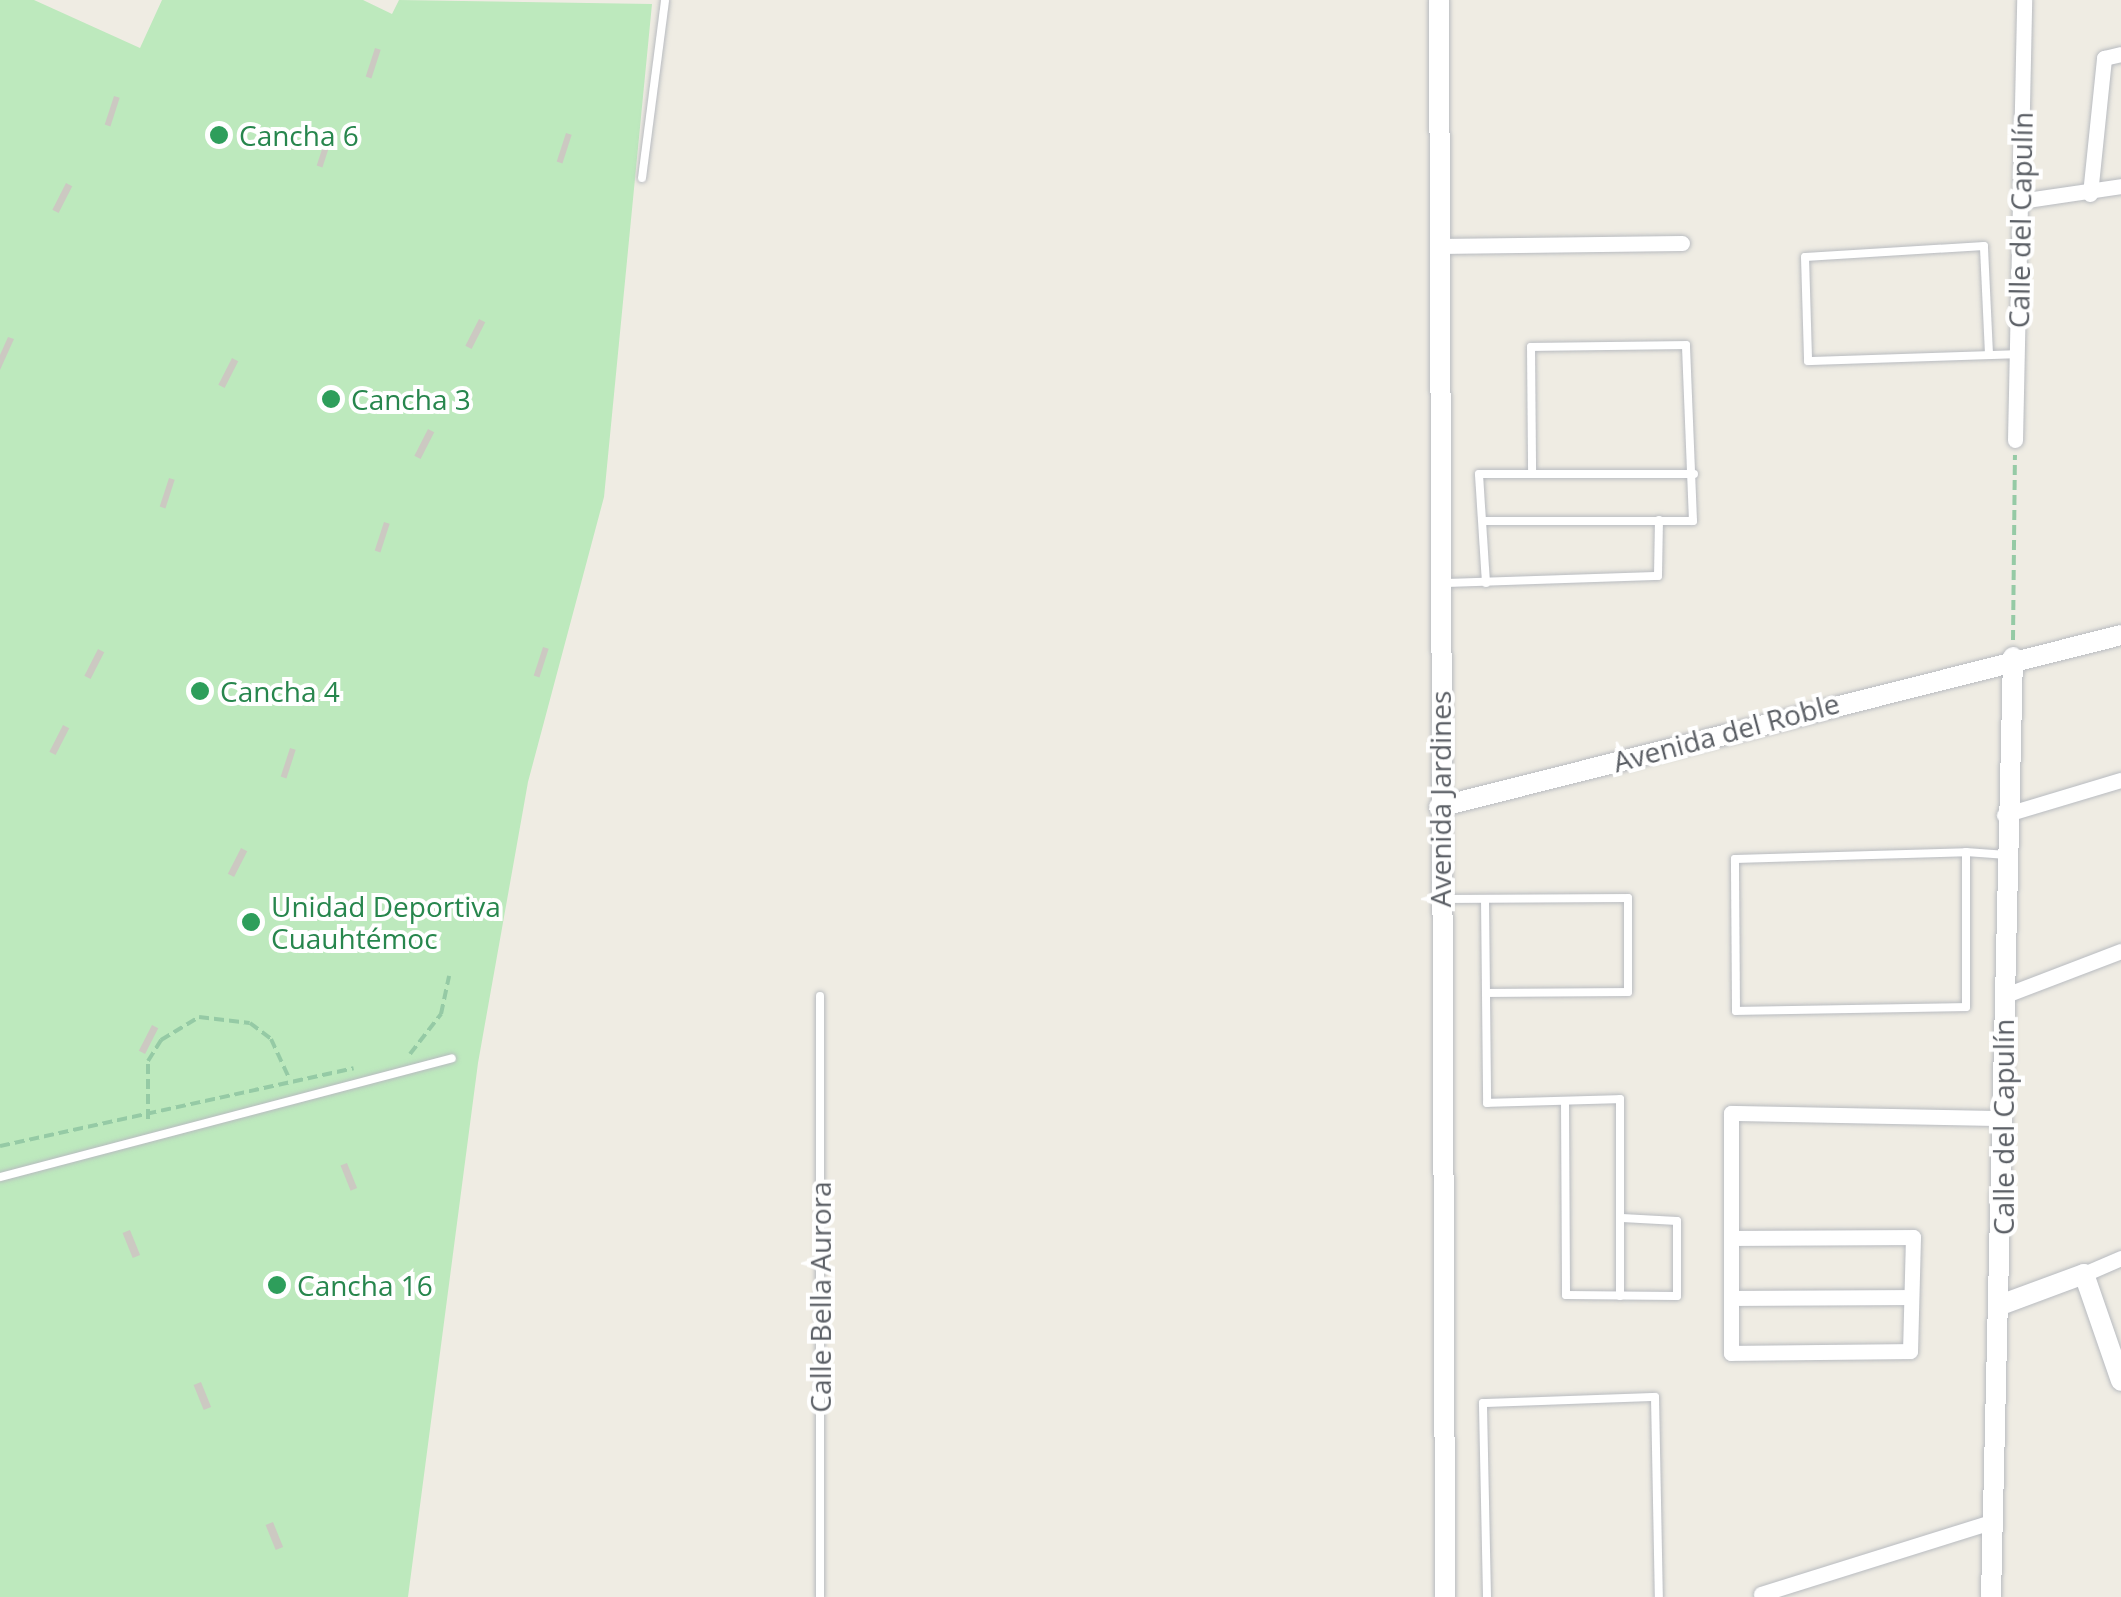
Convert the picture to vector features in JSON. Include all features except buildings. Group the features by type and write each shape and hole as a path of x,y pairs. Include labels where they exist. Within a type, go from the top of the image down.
{"street":[{"name":"Avenida Jardines","path":"1439,0 1439,806 1445,1597"},
{"name":"Calle del Capulín","path":"2016,440 2024,0"},
{"path":"2090,194 2104,58 2121,54"},
{"path":"2020,201 2090,194 2121,186"},
{"path":"1438,246 1682,243"},
{"name":"Avenida del Roble","path":"1439,806 2013,657 2121,635"},
{"name":"Calle del Capulín","path":"1990,1597 1988,1522 2003,1304 2001,1118 2007,855 2004,816 2013,657"},
{"path":"2004,816 2121,780"},
{"path":"2003,996 2121,951"},
{"path":"1733,1238 1912,1237 1910,1352 1732,1353 1731,1113 2001,1118"},
{"path":"2003,1304 2121,1258"},
{"path":"2084,1274 2121,1379"},
{"path":"1732,1298 1911,1297"},
{"path":"1761,1594 1988,1522"}],"lane":[{"path":"642,178 665,0"},
{"path":"1989,354 1984,246 1805,257 1808,361 2018,354"},
{"path":"1483,521 1693,520 1686,345 1531,347 1532,474"},
{"path":"1486,584 1480,474 1694,474"},
{"path":"1439,583 1658,576 1659,520"},
{"path":"1966,852 1966,1007 1736,1011 1736,860 1966,852 2007,855"},
{"path":"1440,899 1628,898 1628,992 1486,993"},
{"path":"1485,899 1487,1103 1620,1100 1620,1296"},
{"name":"Calle Bella Aurora","path":"820,996 820,1597"},
{"path":"0,1177 452,1058"},
{"path":"1565,1100 1566,1295 1677,1296 1677,1220 1622,1218"},
{"path":"1487,1597 1484,1403 1655,1397 1660,1597"}],"path":[{"path":"2013,657 2016,440"},
{"path":"399,1062 433,1029 449,976"},
{"path":"148,1119 148,1062 161,1040 199,1018 250,1023 270,1039 288,1078"},
{"path":"0,1146 148,1119 288,1078 364,1066"}],"green space":[{"name":"Unidad Deportiva Cuauhtémoc","path":"0,0 34,0 140,48 162,0 363,0 392,14 399,0 652,4 604,497 528,782 478,1063 408,1597 0,1597"}],"place":[{"name":"Cancha 6","path":"219,135"},
{"name":"Cancha 3","path":"331,399"},
{"name":"Cancha 4","path":"200,691"},
{"name":"Unidad Deportiva Cuauhtémoc","path":"251,922"},
{"name":"Cancha 16","path":"277,1285"}]}
